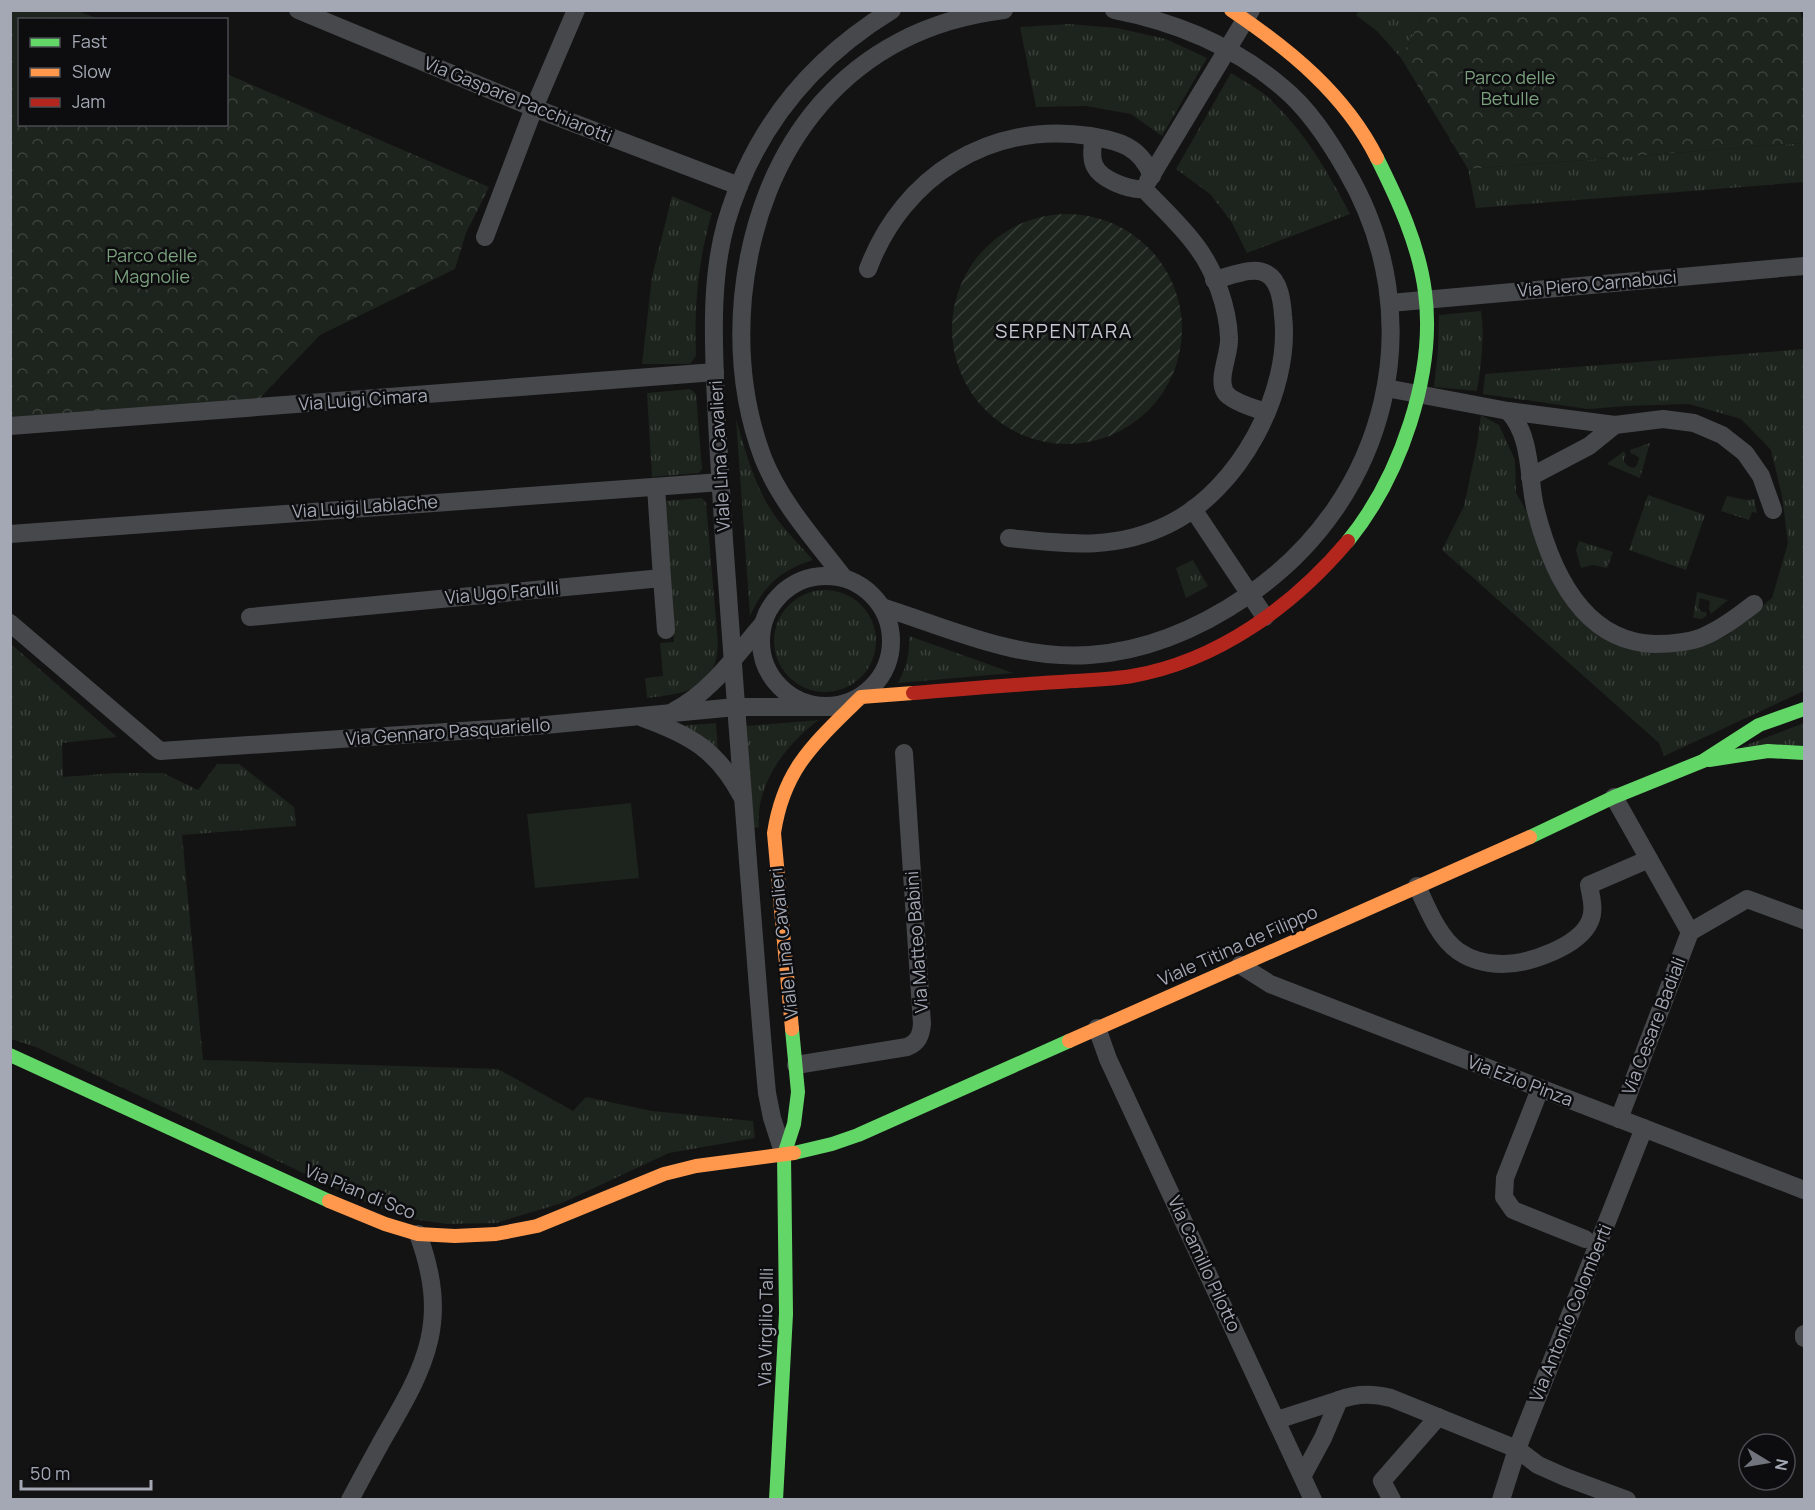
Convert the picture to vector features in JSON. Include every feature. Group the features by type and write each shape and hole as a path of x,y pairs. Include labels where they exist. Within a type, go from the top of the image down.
{"street":[{"name":"Via Gaspare Pacchiarotti","path":"298,10 534,108 739,186"},
{"path":"485,237 534,108 576,10"},
{"name":"Viale Lina Cavalieri","path":"784,1155 767,1093 732,659 715,372 715,303 719,256 739,186 752,156 770,125 794,92 816,68 853,36 892,10"},
{"name":"Viale Lina Cavalieri","path":"844,578 789,506 769,470 750,418 742,378 741,320 749,252 763,200 788,147 817,108 852,74 883,52 926,31 977,12 1005,10"},
{"path":"882,607 1012,649 1043,654 1090,655 1139,647 1168,638 1211,619 1251,594 1283,569 1308,544 1341,500 1366,451 1386,388 1390,352 1390,303 1377,238 1360,197 1337,155 1311,118 1283,87 1228,49 1174,26 1114,10"},
{"path":"762,625 760,649 768,673 784,692 806,704 830,707 861,697 1104,679 1144,673 1198,655 1265,617 1316,577 1354,532 1387,476 1402,442 1418,395 1425,353 1426,300 1416,254 1407,225 1386,175 1365,135 1326,85 1242,14 1228,49 1148,182 1125,187 1104,177 1097,171 1093,155 1094,137"},
{"path":"770,125 788,147"},
{"path":"868,269 880,242 906,204 926,183 951,164 987,146 1020,137 1058,133 1094,137 1122,144 1137,152 1145,161 1148,182 1198,248 1214,280 1228,329 1229,350 1222,381 1225,392 1233,399 1266,412"},
{"name":"Via Piero Carnabuci","path":"1390,303 1804,266"},
{"path":"1009,538 1077,545 1129,540 1170,524 1193,509 1235,466 1251,442 1277,384 1283,352 1284,320 1278,290 1272,277 1263,272 1249,272 1214,280"},
{"name":"Via Luigi Cimara","path":"10,426 715,372"},
{"path":"1386,388 1509,411 1615,425 1643,420 1673,419 1694,423 1722,435 1753,462 1761,476 1773,510"},
{"path":"1509,411 1522,432 1539,521 1565,588 1579,607 1604,629 1629,640 1647,643 1691,641 1725,625 1754,604"},
{"path":"1530,477 1583,449 1615,425"},
{"name":"Via Luigi Lablache","path":"10,534 720,482"},
{"path":"656,487 666,630"},
{"path":"1193,509 1265,617"},
{"path":"670,713 700,694 762,625 774,601 793,584 818,576 844,578 866,589 882,607 890,630 890,656 879,679 861,697"},
{"name":"Via Ugo Farulli","path":"250,617 662,578"},
{"name":"Via Gennaro Pasquariello","path":"10,623 160,751 535,726 736,707 830,707"},
{"name":"Viale Lina Cavalieri","path":"784,1155 797,1111 798,1092 774,842 775,821 782,796 797,765 818,739 861,697"},
{"name":"Viale Titina de Filippo","path":"784,1155 858,1136 1614,798 1703,761 1759,725 1804,709"},
{"path":"639,717 673,730 702,745 724,767 743,800"},
{"name":"Viale Titina de Filippo","path":"1703,761 1768,751 1804,753"},
{"name":"Via Matteo Babini","path":"796,1065 907,1047 916,1042 921,1035 904,753"},
{"path":"1614,798 1690,932 1747,899 1804,920"},
{"path":"1417,886 1443,936 1453,947 1462,954 1479,961 1507,964 1538,956 1575,939 1585,930 1591,919 1589,885 1648,859"},
{"name":"Via Cesare Badiali","path":"1619,1119 1690,932"},
{"name":"Via Ezio Pinza","path":"1240,965 1270,984 1804,1190"},
{"name":"Via Camillo Pilotto","path":"1097,1028 1113,1069 1313,1500"},
{"name":"Via Pian di Sco","path":"10,1055 320,1197 368,1218 418,1234 480,1237 517,1232 664,1174 696,1166 784,1155"},
{"path":"1540,1089 1505,1178 1504,1197 1509,1207 1517,1212 1585,1239"},
{"name":"Via Antonio Colomberti","path":"1501,1500 1517,1449 1644,1128"},
{"name":"Via Virgilio Talli","path":"776,1500 786,1314 784,1155"},
{"path":"350,1500 406,1401 420,1372 428,1345 432,1328 433,1297 426,1256 418,1234"},
{"path":"1277,1420 1359,1394 1378,1395 1517,1449 1538,1465 1627,1500"},
{"path":"1303,1475 1323,1438 1339,1400"},
{"path":"1392,1500 1382,1481 1438,1417"}],"green space":[{"name":"Parco delle Magnolie","path":"11,11 78,11 96,18 18,18 18,126 228,126 228,74 489,187 466,233 455,269 320,335 259,399 11,419"},
{"path":"1359,11 1425,11 1401,58 1378,32 1356,15"},
{"name":"Parco delle Betulle","path":"1425,11 1801,11 1804,20 1804,143 1468,169 1401,58"},
{"path":"1068,24 1117,28 1166,39 1207,58 1162,136 1131,114 1086,106 1036,107 1020,27"},
{"path":"1231,73 1263,93 1289,119 1322,165 1350,214 1247,253 1231,221 1210,194 1176,169"},
{"path":"1804,143 1804,182 1476,208 1468,169"},
{"path":"672,196 712,213 703,248 698,284 696,356 690,364 642,364 652,277"},
{"path":"1067,214 1111,223 1140,240 1156,256 1177,296 1182,329 1173,373 1156,402 1140,418 1100,439 1067,444 1023,435 994,418 978,402 957,362 952,329 961,285 978,256 994,240 1034,219"},
{"path":"1481,311 1483,341 1477,391 1434,387 1439,315"},
{"path":"1804,349 1804,691 1664,756 1659,743 1442,550 1464,506 1481,415 1499,425 1515,460 1516,493 1597,633 1644,651 1686,650 1726,636 1772,598 1788,543 1782,496 1771,450 1741,419 1689,404 1588,409 1483,394 1485,374"},
{"path":"690,389 696,394 702,469 699,473 652,477 647,393"},
{"path":"736,419 750,466 765,500 781,524 813,560 792,569 775,580 761,596 750,616"},
{"path":"1650,443 1640,478 1607,464 1624,451 1626,456 1624,462 1634,468 1639,458 1631,454 1630,450"},
{"path":"1648,495 1705,515 1686,570 1629,550"},
{"path":"1727,496 1746,500 1754,499 1757,513 1752,512 1749,520 1721,511"},
{"path":"702,498 706,503 718,643 716,659 712,671 696,687 674,694 647,698 645,678 663,676 660,643 674,642 665,501"},
{"path":"1579,541 1613,552 1607,568 1593,565 1581,568 1576,550"},
{"path":"1193,560 1208,586 1186,598 1176,568"},
{"path":"825,590 844,594 861,605 872,622 876,641 872,660 861,677 844,688 825,692 806,688 789,677 778,660 774,641 778,622 789,605 806,594"},
{"path":"1697,592 1728,600 1711,614 1710,601 1700,598 1698,608 1707,615 1702,619 1693,618"},
{"path":"909,636 1013,673 898,683 907,661"},
{"path":"11,644 117,737 62,743 63,777 115,773 163,773 198,790 217,764 239,764 294,807 296,826 182,835 203,1060 498,1069 573,1111 586,1097 652,1111 753,1121 755,1138 669,1153 562,1203 496,1223 447,1224 412,1219 371,1205 36,1047 11,1039"},
{"path":"819,720 796,740 776,766 762,795 759,827 754,828 746,726"},
{"path":"716,723 718,753 677,726"},
{"path":"1804,723 1804,748 1741,747"},
{"path":"631,803 639,878 535,888 527,814"}],"traffic: fast":[{"path":"1348,541 1384,487 1398,456 1419,390 1425,356 1427,324 1425,292 1418,257 1400,206 1377,158"},
{"path":"1530,837 1614,797 1703,761 1759,725 1804,709"},
{"path":"1709,760 1768,751 1804,753"},
{"path":"776,1500 786,1314 784,1155 794,1124 798,1092 792,1029"},
{"path":"794,1153 858,1135 1069,1041"},
{"path":"10,1055 329,1201"}],"traffic: slow":[{"path":"1231,10 1294,57 1332,93 1349,113 1377,158"},
{"path":"792,1029 774,833 785,790 804,757 816,742 861,697 913,693"},
{"path":"1069,1041 1530,837"},
{"path":"329,1201 385,1224 418,1234 455,1236 496,1234 537,1226 664,1174 696,1166 794,1153"}],"traffic: jam":[{"path":"913,693 1114,678 1164,669 1224,644 1252,627 1303,587 1348,541"}],"district":[{"name":"SERPENTARA","path":"1064,331"}]}
